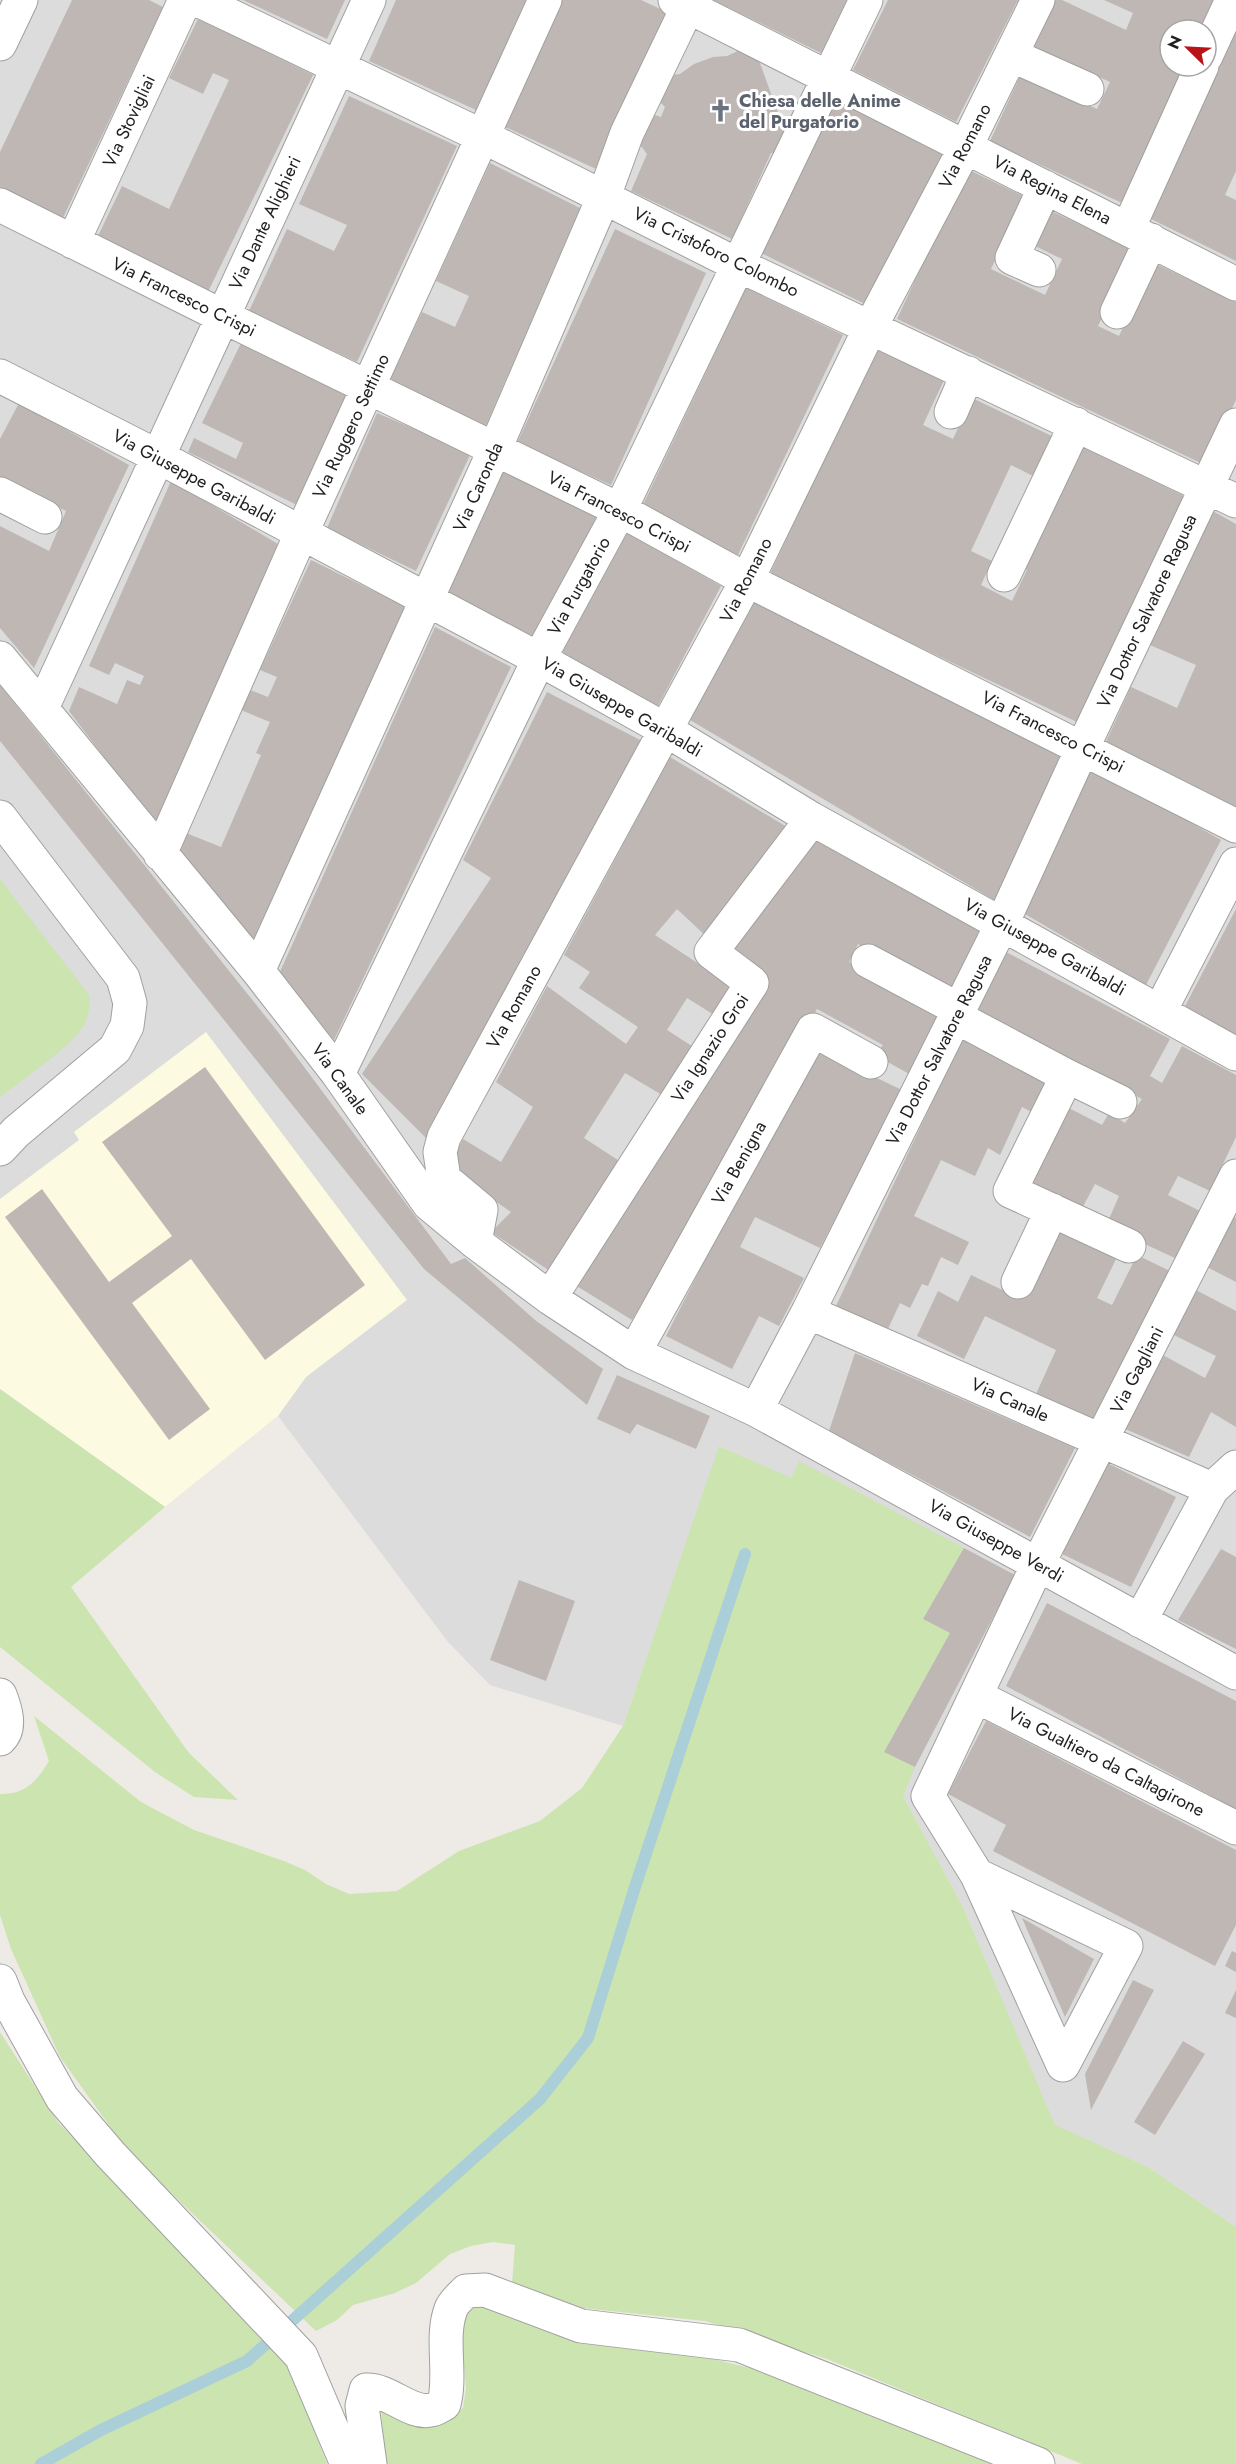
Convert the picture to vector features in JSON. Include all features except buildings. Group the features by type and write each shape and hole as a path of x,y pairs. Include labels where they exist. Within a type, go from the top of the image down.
{"street":[{"path":"0,44 21,0"},
{"name":"Via Stovigliai","path":"73,242 185,0"},
{"name":"Via Cristoforo Colombo","path":"198,0 484,137 738,265 871,326 1236,501"},
{"name":"Via Dante Alighieri","path":"42,708 369,0"},
{"name":"Via Ruggero Settimo","path":"160,854 301,534 545,0"},
{"name":"Via Purgatorio","path":"338,1074 539,659 620,510 866,0"},
{"name":"Via Romano","path":"476,1242 481,1210 444,1179 440,1152 444,1137 747,580 871,326 966,146 1038,0"},
{"path":"1218,31 1232,0"},
{"name":"Via Regina Elena","path":"685,2 1236,284"},
{"name":"Via Caronda","path":"258,972 495,449 604,196 627,133 685,2"},
{"path":"1011,55 1087,89"},
{"path":"1117,312 1140,234 1198,78"},
{"path":"1039,270 1012,258 1046,187"},
{"name":"Via Francesco Crispi","path":"0,205 620,510 747,580 1083,747 1236,826"},
{"path":"951,412 968,373"},
{"name":"Via Giuseppe Garibaldi","path":"0,376 157,456 539,659 666,730 812,819 1236,1054"},
{"path":"1004,575 1076,424"},
{"name":"Via Dottor Salvatore Ragusa","path":"756,1410 808,1312 1002,924 1083,747 1236,425"},
{"path":"0,494 45,517"},
{"name":"Via Canale","path":"0,658 258,972 338,1074 429,1204 550,1298 634,1353 756,1410"},
{"path":"0,817 123,978 130,1003 127,1026 115,1049 5,1140"},
{"name":"Via Ignazio Groi","path":"550,1298 752,983 711,952 812,819"},
{"path":"1160,1011 1236,864"},
{"path":"868,961 1067,1076 1120,1102"},
{"name":"Via Benigna","path":"634,1353 813,1030 871,1062"},
{"path":"1067,1076 1010,1191 1129,1246"},
{"name":"Via Gagliani","path":"978,1875 928,1796 1038,1564 1236,1176"},
{"path":"1018,1282 1052,1210"},
{"name":"Via Canale","path":"808,1312 1212,1489"},
{"name":"Via Giuseppe Verdi","path":"756,1410 1236,1673"},
{"path":"1140,1621 1212,1489 1236,1467"},
{"path":"0,1695 7,1713 4,1735 0,1739"},
{"name":"Via Gualtiero da Caltagirone","path":"976,1696 1236,1828"},
{"path":"978,1875 1126,1946 1063,2065 1001,1928 978,1875"},
{"path":"0,1981 8,2001 62,2098 110,2154 301,2356 347,2464"},
{"path":"370,2464 362,2406 366,2390 378,2390 414,2408 430,2411 444,2404 449,2387 448,2331 451,2308 466,2290 485,2290 581,2326 739,2344 1038,2464"}],"shaded area":[{"path":"0,0 1236,0 1236,2227 1148,2167 1055,2126 964,1909 903,1796 884,1752 949,1633 923,1619 800,1462 791,1479 720,1446 623,1726 490,1685 448,1642 278,1416 165,1507 0,1389"},
{"path":"206,1032 407,1300 306,1377 278,1416 165,1507 0,1389 0,1199 79,1140 74,1132"}],"green space":[{"path":"0,879 89,995 90,1003 83,1027 67,1045 0,1097"},
{"path":"0,1389 165,1507 71,1587 189,1753 238,1800 194,1797 155,1772 0,1647"},
{"path":"719,1446 791,1478 799,1461 964,1548 923,1619 950,1633 884,1752 915,1767 903,1796 964,1909 1055,2125 1148,2167 1236,2227 1236,2464 1082,2464 827,2359 705,2321 573,2307 512,2284 515,2245 493,2242 471,2246 450,2254 416,2283 395,2293 353,2305 337,2320 316,2331 129,2153 60,2057 11,1949 0,1915 0,1794 24,1789 35,1781 49,1761 34,1716 141,1802 194,1830 284,1861 349,1894 397,1891 459,1851 540,1821 582,1788 623,1726"},
{"path":"0,2032 58,2122 289,2364 327,2464 0,2464"},
{"path":"477,2301 778,2375 1001,2464 385,2464 381,2407 434,2423 463,2408 466,2388 460,2318"}],"waterway":[{"path":"41,2464 101,2430 247,2361 540,2099 588,2038 635,1887 745,1554"}],"place":[{"name":"Chiesa delle Anime del Purgatorio","path":"721,111"}]}
